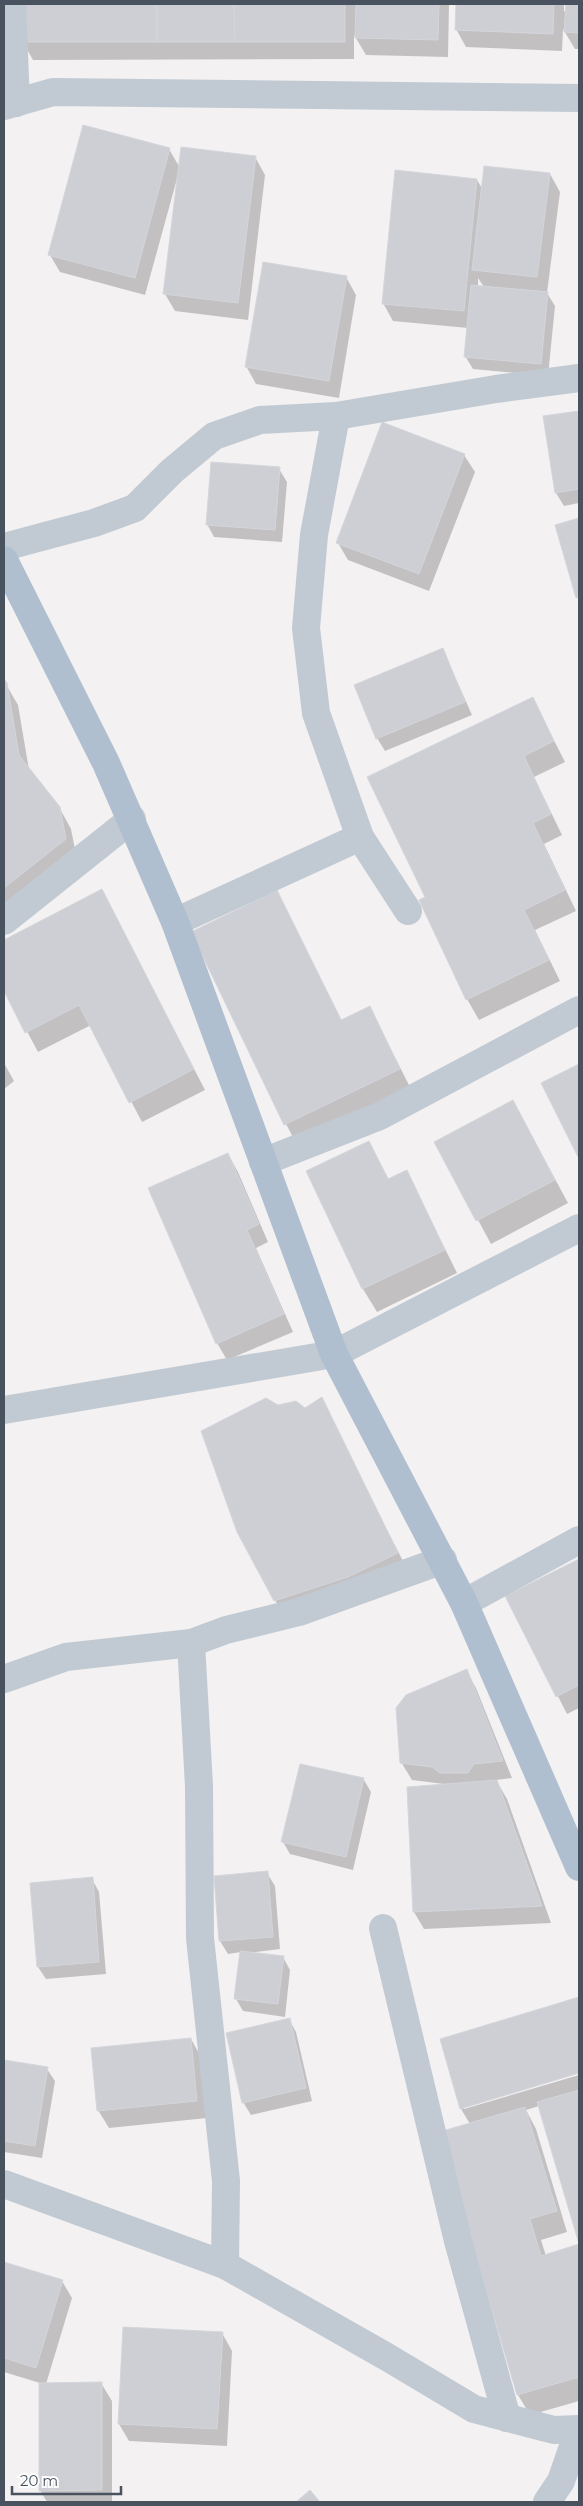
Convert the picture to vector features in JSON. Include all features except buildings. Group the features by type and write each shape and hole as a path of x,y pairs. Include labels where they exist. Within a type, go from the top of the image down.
{"main road":[{"path":"4,560 72,694 132,819 175,922 334,1354 464,1603 579,1866"}],"street":[{"path":"12,4 10,104 53,92 579,98"},
{"path":"4,547 94,523 135,508 172,471 214,436 260,420 336,416 496,388 579,378"},
{"path":"336,416 314,535 306,628 316,713 360,837 408,911"},
{"path":"4,921 132,819"},
{"path":"175,922 360,837"},
{"path":"263,1162 380,1116 579,1010"},
{"path":"4,1410 334,1354 577,1233"},
{"path":"464,1603 579,1540"},
{"path":"4,1679 66,1657 191,1643 226,1630 298,1612 443,1560"},
{"path":"191,1643 199,1786 200,1938 226,2181 225,2266"},
{"path":"383,1928 458,2241 507,2418"},
{"path":"4,2184 225,2266 388,2356 474,2409 554,2430 579,2429 561,2481 547,2502"}]}
